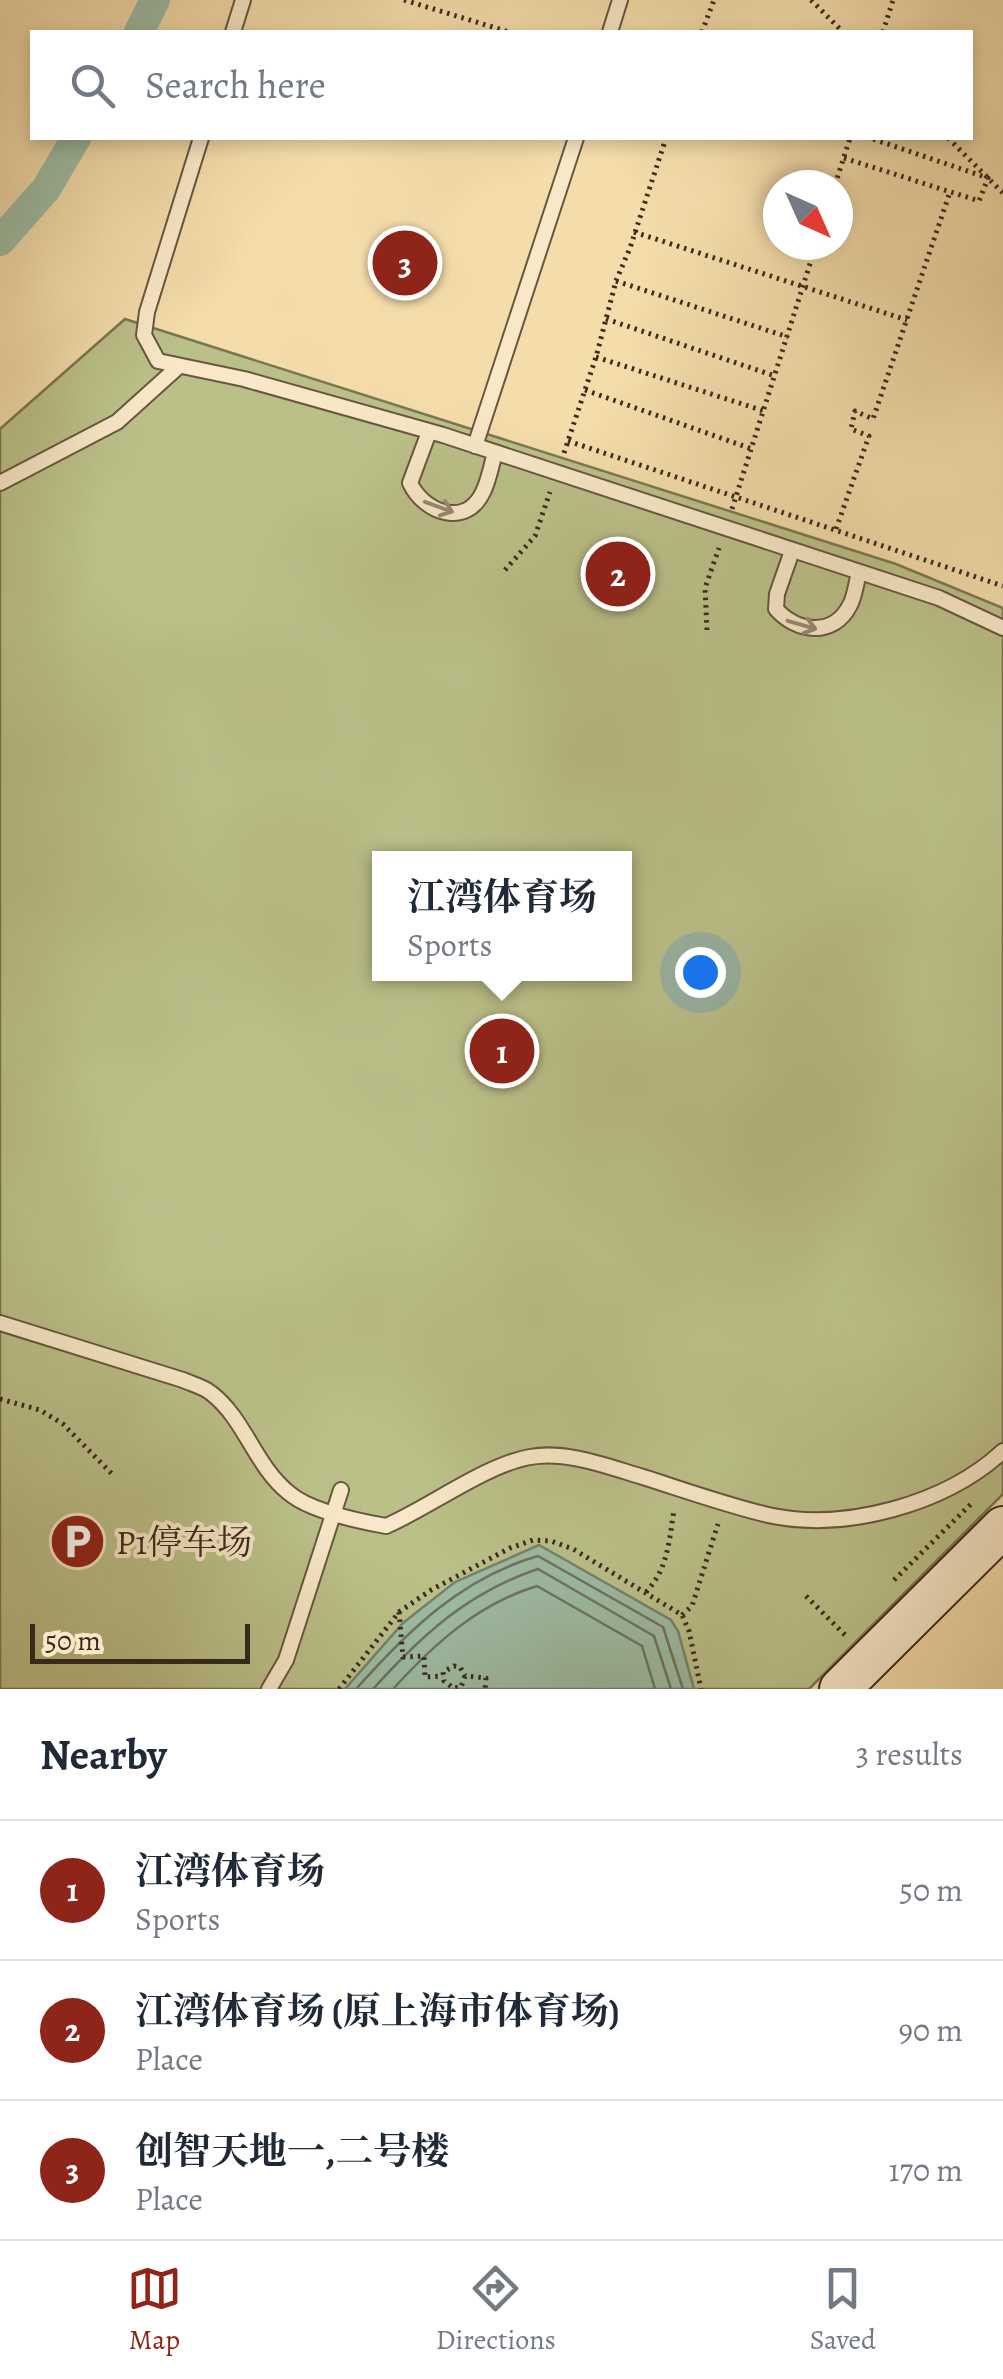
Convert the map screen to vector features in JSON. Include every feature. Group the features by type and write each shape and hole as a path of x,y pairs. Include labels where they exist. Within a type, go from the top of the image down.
{"main road":[{"path":"840,1689 1003,1527"}],"lane":[{"path":"235,30 243,0"},
{"path":"611,30 620,0"},
{"path":"200,140 147,312 144,335 158,361 244,380 474,446 939,598 1003,628"},
{"path":"474,446 575,140"},
{"path":"0,483 116,422 178,367"},
{"path":"429,432 410,483 418,499 437,511 458,514 472,506 483,494 495,454"},
{"path":"792,552 777,594 776,609 786,620 802,627 820,630 837,621 850,605 859,573"},
{"path":"0,1324 183,1380 210,1392 231,1414 267,1471 290,1494 314,1508 386,1526 506,1464 532,1456 597,1463 770,1516 817,1518 882,1514 943,1491 982,1470 1003,1450"},
{"path":"268,1689 286,1660 340,1490"}],"path":[{"path":"404,0 502,30"},
{"path":"703,30 714,0"},
{"path":"811,0 841,30"},
{"path":"884,30 893,0"},
{"path":"573,426 616,281 665,140"},
{"path":"840,170 849,140"},
{"path":"876,140 988,178"},
{"path":"950,140 1003,192"},
{"path":"844,158 979,201 988,178"},
{"path":"984,187 1003,192"},
{"path":"836,528 869,436 851,429 855,411 873,419 950,192"},
{"path":"634,232 907,320"},
{"path":"736,498 811,260"},
{"path":"616,281 788,337"},
{"path":"606,319 775,376"},
{"path":"596,357 764,411"},
{"path":"584,390 752,449"},
{"path":"568,442 1003,586"},
{"path":"505,570 535,536"},
{"path":"704,588 707,630"},
{"path":"0,1399 40,1410 62,1424 114,1476"},
{"path":"646,1593 664,1566 678,1488"},
{"path":"894,1580 978,1496"},
{"path":"682,1616 692,1606 726,1502"},
{"path":"339,1689 399,1612 431,1590 533,1540 574,1549 682,1616 701,1689"},
{"path":"806,1596 870,1659"},
{"path":"399,1612 403,1658 424,1656 426,1677 443,1676"},
{"path":"454,1666 465,1676 457,1689 449,1688 443,1676 447,1668 454,1666"},
{"path":"465,1676 486,1678 485,1689"}],"green space":[{"path":"125,319 896,564 1003,608 1003,1494 809,1689 0,1689 0,429"}],"water":[{"path":"539,1545 671,1620 678,1631 694,1689 345,1689 403,1623 455,1582"}],"waterway":[{"path":"140,30 155,0"},
{"path":"0,241 46,189 75,140"}],"place":[{"name":"创智天地一,二号楼","path":"405,263"},
{"name":"江湾体育场 (原上海市体育场)","path":"618,574"},
{"name":"江湾体育场","path":"502,1051"},
{"name":"P1停车场","path":"77,1542"}]}
